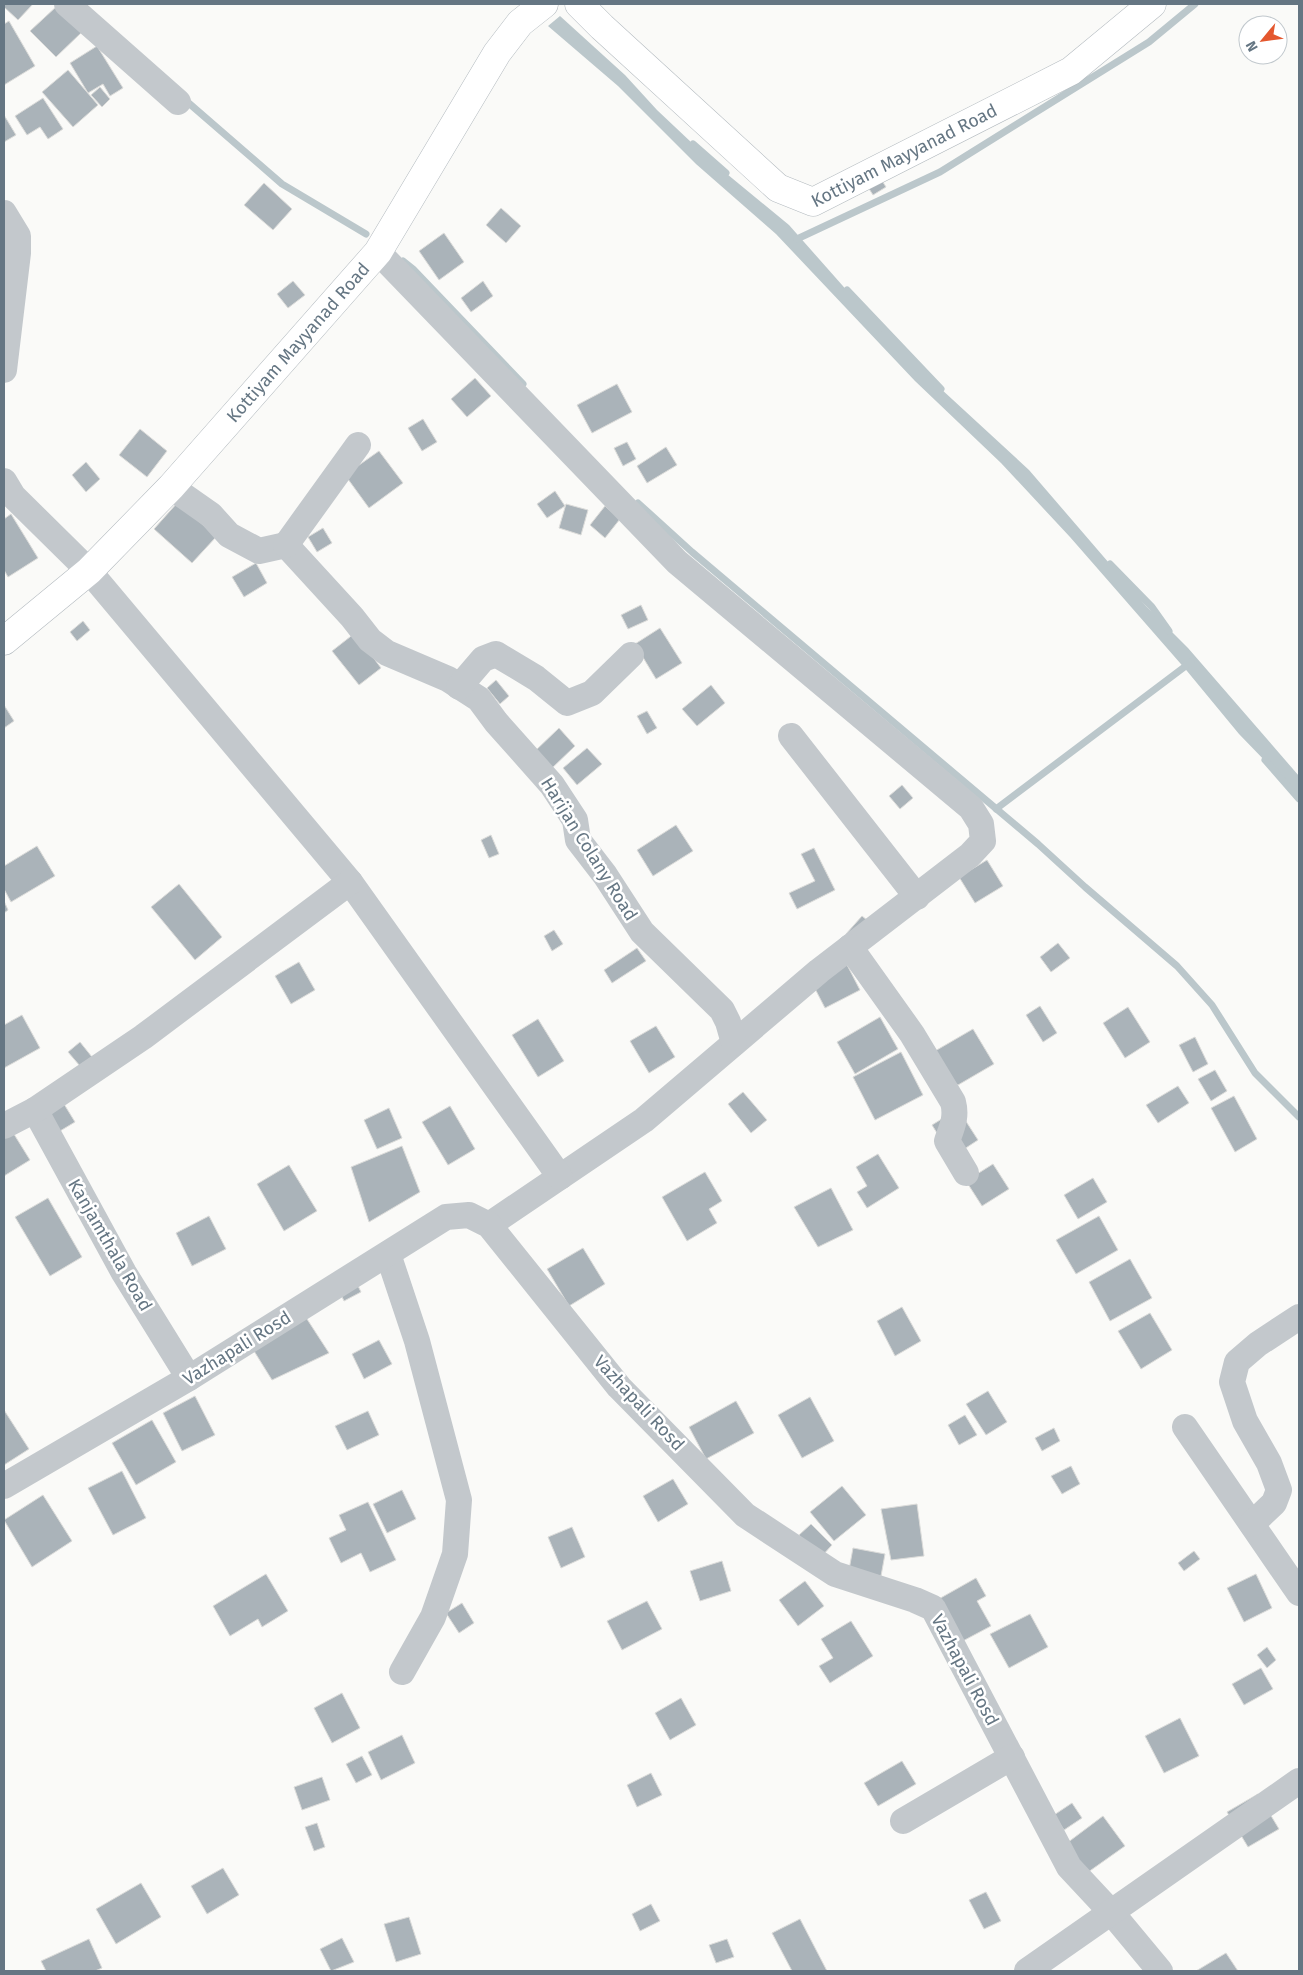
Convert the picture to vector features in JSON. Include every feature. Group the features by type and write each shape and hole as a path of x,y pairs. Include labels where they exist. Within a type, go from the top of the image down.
{"street":[{"path":"67,4 178,102"},
{"name":"Kottiyam Mayyanad Road","path":"4,641 89,571 171,487 378,252 497,53 520,23 544,4"},
{"name":"Kottiyam Mayyanad Road","path":"579,4 778,188 813,202 1072,71 1152,4"},
{"path":"4,213 18,236 18,253 4,370"},
{"path":"378,252 676,562 971,808 982,824 983,841 970,855 819,971 644,1120 489,1225"},
{"path":"171,487 211,516 229,535 259,551 286,546 358,445"},
{"path":"4,481 13,496 89,571 350,882 560,1177"},
{"name":"Harijan Colany Road","path":"286,546 352,617 370,640 387,653 448,679 480,699 496,722 552,786 575,820 578,840 605,875 642,932 722,1010 728,1022 734,1043"},
{"path":"459,686 482,660 496,654 536,678 567,703 592,694 631,655"},
{"path":"791,736 917,896"},
{"path":"4,1126 35,1110 143,1037 350,882"},
{"path":"850,947 912,1034 953,1102 956,1110 954,1123 947,1141 966,1173"},
{"name":"Kanjamthala Road","path":"35,1110 124,1273 189,1378"},
{"name":"Vazhapali Rosd","path":"4,1486 189,1378 446,1217 469,1214 489,1225 620,1387 745,1515 835,1574 915,1600 933,1608 1069,1867 1111,1912 1160,1971"},
{"path":"388,1254 418,1341 459,1500 454,1554 433,1616 402,1672"},
{"path":"1252,1524 1274,1503 1279,1490 1269,1463 1245,1421 1232,1382 1237,1362 1258,1344 1299,1317"},
{"path":"1185,1427 1299,1593"},
{"path":"903,1821 1012,1757"},
{"path":"1027,1971 1299,1782"}],"shaded area":[{"path":"560,16 625,75 657,110 710,160 789,225 850,294 940,388 1029,470 1146,606 1188,648 1299,776 1299,796 1239,734 1187,671 1070,537 1001,463 915,381 776,234 696,164 618,86 548,26"}],"building":[{"path":"4,4 33,4 18,20 4,7"},
{"path":"57,6 82,32 56,57 30,31"},
{"path":"9,21 35,66 4,85 4,24"},
{"path":"97,46 123,88 110,96 103,84 88,93 70,63"},
{"path":"68,70 98,105 73,127 42,92"},
{"path":"100,87 110,99 102,107 91,95"},
{"path":"43,98 63,129 48,139 40,127 27,135 15,116"},
{"path":"4,115 16,135 4,142"},
{"path":"879,176 886,187 873,195 866,184"},
{"path":"264,183 292,209 273,230 244,205"},
{"path":"501,208 521,226 506,243 486,225"},
{"path":"444,233 464,262 439,280 419,251"},
{"path":"293,281 305,295 288,308 277,294"},
{"path":"483,281 493,296 471,312 461,298"},
{"path":"475,378 491,396 467,417 451,399"},
{"path":"617,384 632,412 592,433 577,405"},
{"path":"423,419 437,442 422,451 408,428"},
{"path":"140,429 167,451 147,477 119,455"},
{"path":"627,442 636,459 623,466 614,448"},
{"path":"666,447 677,465 647,483 637,466"},
{"path":"379,451 403,483 369,508 345,475"},
{"path":"86,462 100,479 86,492 72,475"},
{"path":"555,491 565,506 547,518 537,504"},
{"path":"178,502 216,537 192,563 154,529"},
{"path":"566,504 588,510 581,535 559,528"},
{"path":"605,506 620,519 605,538 590,525"},
{"path":"11,514 38,558 8,577 4,570 4,519"},
{"path":"323,528 332,543 317,552 308,537"},
{"path":"256,563 267,583 244,597 232,577"},
{"path":"641,605 648,620 628,629 621,615"},
{"path":"83,621 90,630 77,641 70,632"},
{"path":"660,628 682,663 656,679 635,644"},
{"path":"355,633 381,668 359,685 332,651"},
{"path":"496,680 509,696 500,704 487,688"},
{"path":"711,685 725,703 697,726 682,709"},
{"path":"4,705 14,721 4,728"},
{"path":"647,711 657,728 647,734 637,716"},
{"path":"559,728 575,746 550,770 534,752"},
{"path":"587,748 602,764 577,785 563,768"},
{"path":"902,785 913,798 900,809 889,796"},
{"path":"676,825 693,851 653,876 637,850"},
{"path":"491,835 499,854 489,858 481,840"},
{"path":"37,846 55,876 11,902 4,889 4,866"},
{"path":"814,848 835,890 797,909 789,893 815,881 801,854"},
{"path":"987,860 1003,886 975,903 959,877"},
{"path":"179,884 222,937 195,960 151,907"},
{"path":"4,901 8,910 4,913"},
{"path":"862,916 873,925 857,943 846,934"},
{"path":"554,930 563,944 552,951 544,936"},
{"path":"1058,943 1070,958 1051,972 1040,957"},
{"path":"637,948 646,961 612,983 604,970"},
{"path":"845,961 860,990 825,1008 810,979"},
{"path":"299,962 315,990 291,1004 275,976"},
{"path":"1040,1006 1057,1033 1043,1042 1026,1015"},
{"path":"1128,1007 1150,1042 1125,1058 1103,1023"},
{"path":"22,1015 40,1048 4,1068 4,1025"},
{"path":"880,1017 898,1049 855,1074 837,1042"},
{"path":"538,1019 564,1061 538,1077 512,1035"},
{"path":"656,1026 675,1057 649,1073 630,1041"},
{"path":"973,1029 994,1064 958,1085 923,1058"},
{"path":"1195,1037 1208,1064 1193,1072 1179,1045"},
{"path":"80,1042 92,1057 80,1066 68,1052"},
{"path":"901,1052 923,1095 875,1120 853,1077"},
{"path":"1215,1070 1227,1091 1211,1101 1198,1079"},
{"path":"1178,1086 1189,1103 1158,1123 1146,1105"},
{"path":"56,1091 75,1122 55,1134 36,1103"},
{"path":"743,1092 767,1120 751,1133 728,1104"},
{"path":"1234,1096 1257,1139 1235,1152 1211,1108"},
{"path":"450,1106 475,1149 448,1165 422,1122"},
{"path":"389,1108 402,1138 377,1149 364,1120"},
{"path":"958,1109 978,1140 952,1157 932,1125"},
{"path":"12,1131 30,1160 4,1176 4,1136"},
{"path":"402,1146 420,1192 369,1222 351,1167"},
{"path":"878,1154 899,1188 867,1208 857,1192 867,1186 856,1167"},
{"path":"993,1164 1009,1189 982,1206 966,1181"},
{"path":"289,1165 317,1211 284,1231 257,1184"},
{"path":"705,1172 722,1201 709,1209 717,1223 687,1241 662,1197"},
{"path":"1093,1178 1107,1202 1078,1219 1064,1195"},
{"path":"831,1188 853,1230 818,1247 794,1207"},
{"path":"48,1198 82,1257 50,1276 15,1217"},
{"path":"209,1216 226,1249 192,1266 176,1233"},
{"path":"1099,1216 1118,1250 1076,1274 1056,1240"},
{"path":"583,1248 605,1284 569,1306 547,1269"},
{"path":"1130,1259 1152,1298 1110,1321 1089,1282"},
{"path":"354,1278 361,1292 344,1301 338,1288"},
{"path":"902,1307 921,1341 895,1356 877,1321"},
{"path":"1150,1313 1172,1350 1141,1369 1118,1331"},
{"path":"305,1316 329,1353 272,1380 254,1351"},
{"path":"379,1340 392,1364 364,1379 352,1354"},
{"path":"988,1391 1007,1422 986,1435 966,1404"},
{"path":"195,1396 215,1435 182,1451 163,1413"},
{"path":"810,1397 834,1441 802,1458 778,1415"},
{"path":"736,1401 754,1433 706,1459 689,1427"},
{"path":"4,1410 29,1449 4,1465"},
{"path":"368,1411 379,1435 347,1450 335,1426"},
{"path":"965,1415 977,1435 959,1445 948,1425"},
{"path":"152,1420 176,1462 136,1485 112,1443"},
{"path":"1054,1428 1060,1441 1042,1451 1035,1438"},
{"path":"1071,1466 1080,1484 1062,1494 1051,1476"},
{"path":"122,1471 146,1518 113,1535 88,1488"},
{"path":"673,1479 688,1504 658,1522 643,1496"},
{"path":"842,1486 866,1515 834,1541 810,1512"},
{"path":"402,1490 416,1519 387,1533 373,1504"},
{"path":"43,1495 72,1541 32,1567 4,1520"},
{"path":"368,1502 396,1560 370,1572 361,1553 341,1563 329,1538 346,1530 339,1515"},
{"path":"917,1504 924,1556 891,1560 881,1509"},
{"path":"811,1524 832,1545 821,1557 799,1535"},
{"path":"572,1527 585,1557 561,1568 548,1537"},
{"path":"853,1548 885,1554 881,1576 849,1570"},
{"path":"1194,1551 1200,1559 1184,1571 1178,1563"},
{"path":"722,1561 731,1591 700,1601 690,1571"},
{"path":"266,1574 288,1611 262,1627 258,1619 230,1636 213,1606"},
{"path":"1256,1574 1272,1608 1244,1622 1227,1588"},
{"path":"976,1578 986,1596 977,1601 991,1626 959,1643 937,1600"},
{"path":"805,1581 824,1606 798,1626 779,1600"},
{"path":"647,1601 662,1629 622,1650 607,1621"},
{"path":"462,1603 474,1623 459,1633 446,1613"},
{"path":"1030,1614 1048,1647 1009,1668 990,1634"},
{"path":"851,1621 873,1656 830,1683 819,1666 833,1658 821,1639"},
{"path":"1267,1647 1276,1660 1267,1668 1257,1655"},
{"path":"1261,1668 1273,1689 1244,1705 1232,1684"},
{"path":"342,1693 360,1728 332,1743 314,1708"},
{"path":"681,1698 696,1725 670,1740 655,1713"},
{"path":"1180,1718 1199,1756 1164,1773 1145,1736"},
{"path":"402,1735 415,1763 381,1780 368,1752"},
{"path":"362,1756 372,1775 356,1783 346,1764"},
{"path":"902,1761 916,1784 878,1806 864,1783"},
{"path":"651,1773 662,1795 637,1807 627,1785"},
{"path":"322,1777 330,1800 302,1810 294,1787"},
{"path":"1258,1794 1279,1829 1248,1847 1227,1812"},
{"path":"1072,1803 1082,1818 1064,1830 1054,1815"},
{"path":"1103,1816 1125,1846 1084,1875 1063,1846"},
{"path":"317,1823 325,1847 314,1851 305,1827"},
{"path":"223,1868 239,1895 207,1914 191,1886"},
{"path":"141,1883 161,1917 116,1944 96,1909"},
{"path":"986,1892 1001,1921 984,1929 969,1900"},
{"path":"651,1904 660,1921 640,1931 632,1914"},
{"path":"409,1917 421,1954 396,1962 384,1924"},
{"path":"800,1919 827,1971 792,1971 772,1933"},
{"path":"342,1938 354,1962 331,1971 320,1949"},
{"path":"89,1939 102,1968 95,1971 46,1971 41,1961"},
{"path":"727,1939 734,1957 716,1963 709,1945"},
{"path":"1226,1953 1238,1971 1196,1971"}],"waterway":[{"path":"797,239 940,172 1149,42 1195,4"},
{"path":"184,99 282,184 366,234"},
{"path":"693,144 726,173"},
{"path":"403,261 413,269 523,384"},
{"path":"847,290 941,389"},
{"path":"638,503 692,552 1038,844 1177,966 1212,1005 1255,1073 1299,1117"},
{"path":"1110,564 1152,607 1169,631"},
{"path":"996,809 1191,662"},
{"path":"1265,760 1299,799"}]}
